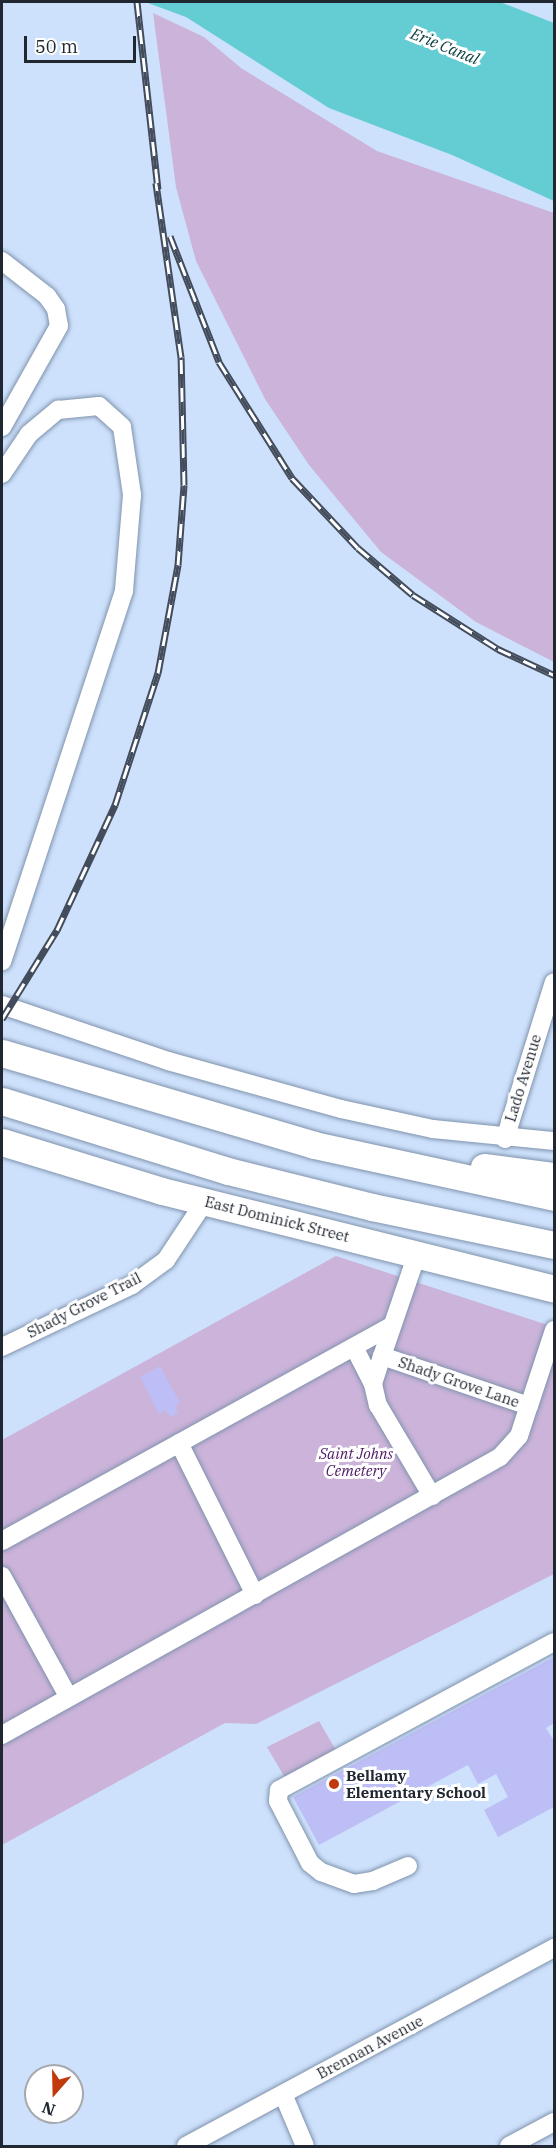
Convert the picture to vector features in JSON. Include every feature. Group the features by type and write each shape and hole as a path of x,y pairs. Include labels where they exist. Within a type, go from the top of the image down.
{"highway":[{"path":"2,1053 314,1145 555,1197"},
{"path":"2,1101 239,1174 555,1245"},
{"name":"East Dominick Street","path":"2,1142 205,1201 555,1288"},
{"path":"314,1145 555,1176"}],"street":[{"path":"2,261 46,296 56,309 59,326 2,427"},
{"path":"2,474 29,434 58,410 99,406 122,427 132,495 124,591 4,943 2,961"},
{"name":"Lado Avenue","path":"506,1139 555,982"},
{"path":"2,1005 168,1061 341,1109 506,1139 555,1141"},
{"name":"Shady Grove Trail","path":"2,1347 149,1272 182,1242 205,1201"},
{"name":"Shady Grove Lane","path":"417,1254 382,1356 529,1406 555,1330"},
{"path":"2,1541 392,1326"},
{"path":"354,1347 373,1384 389,1429 432,1497"},
{"path":"373,1384 382,1356"},
{"path":"2,1735 68,1696 432,1497 509,1450 529,1406"},
{"path":"179,1443 255,1595"},
{"path":"2,1576 68,1696"},
{"path":"408,1866 373,1881 354,1884 321,1872 310,1863 277,1798 279,1790 555,1642"},
{"name":"Brennan Avenue","path":"186,2146 555,1948"},
{"path":"283,2094 304,2146"},
{"path":"509,2146 555,2122"}],"green space":[{"path":"153,13 204,37 241,68 377,151 554,213 554,662 476,622 381,552 309,465 265,399 196,261 176,187"},
{"name":"Saint Johns Cemetery","path":"336,1256 554,1327 554,1574 256,1724 225,1723 2,1845 2,1440"},
{"path":"319,1721 337,1752 285,1778 267,1747"}],"water":[{"name":"Erie Canal","path":"145,2 500,2 554,23 554,201 452,155 329,108 186,17"}],"building":[{"path":"160,1366 180,1403 175,1406 178,1413 170,1417 166,1410 159,1414 140,1377"},
{"path":"554,1657 554,1723 546,1728 554,1741 554,1807 498,1837 484,1810 508,1797 496,1774 478,1784 468,1765 319,1845 293,1797"}],"railway":[{"path":"137,2 158,189"},
{"path":"2,1019 57,930 115,805 158,673 178,565 184,485 181,357 156,183"},
{"path":"170,236 219,362 292,478 358,548 413,595 498,649 554,675"}],"place":[{"name":"Bellamy Elementary School","path":"334,1784"}]}
